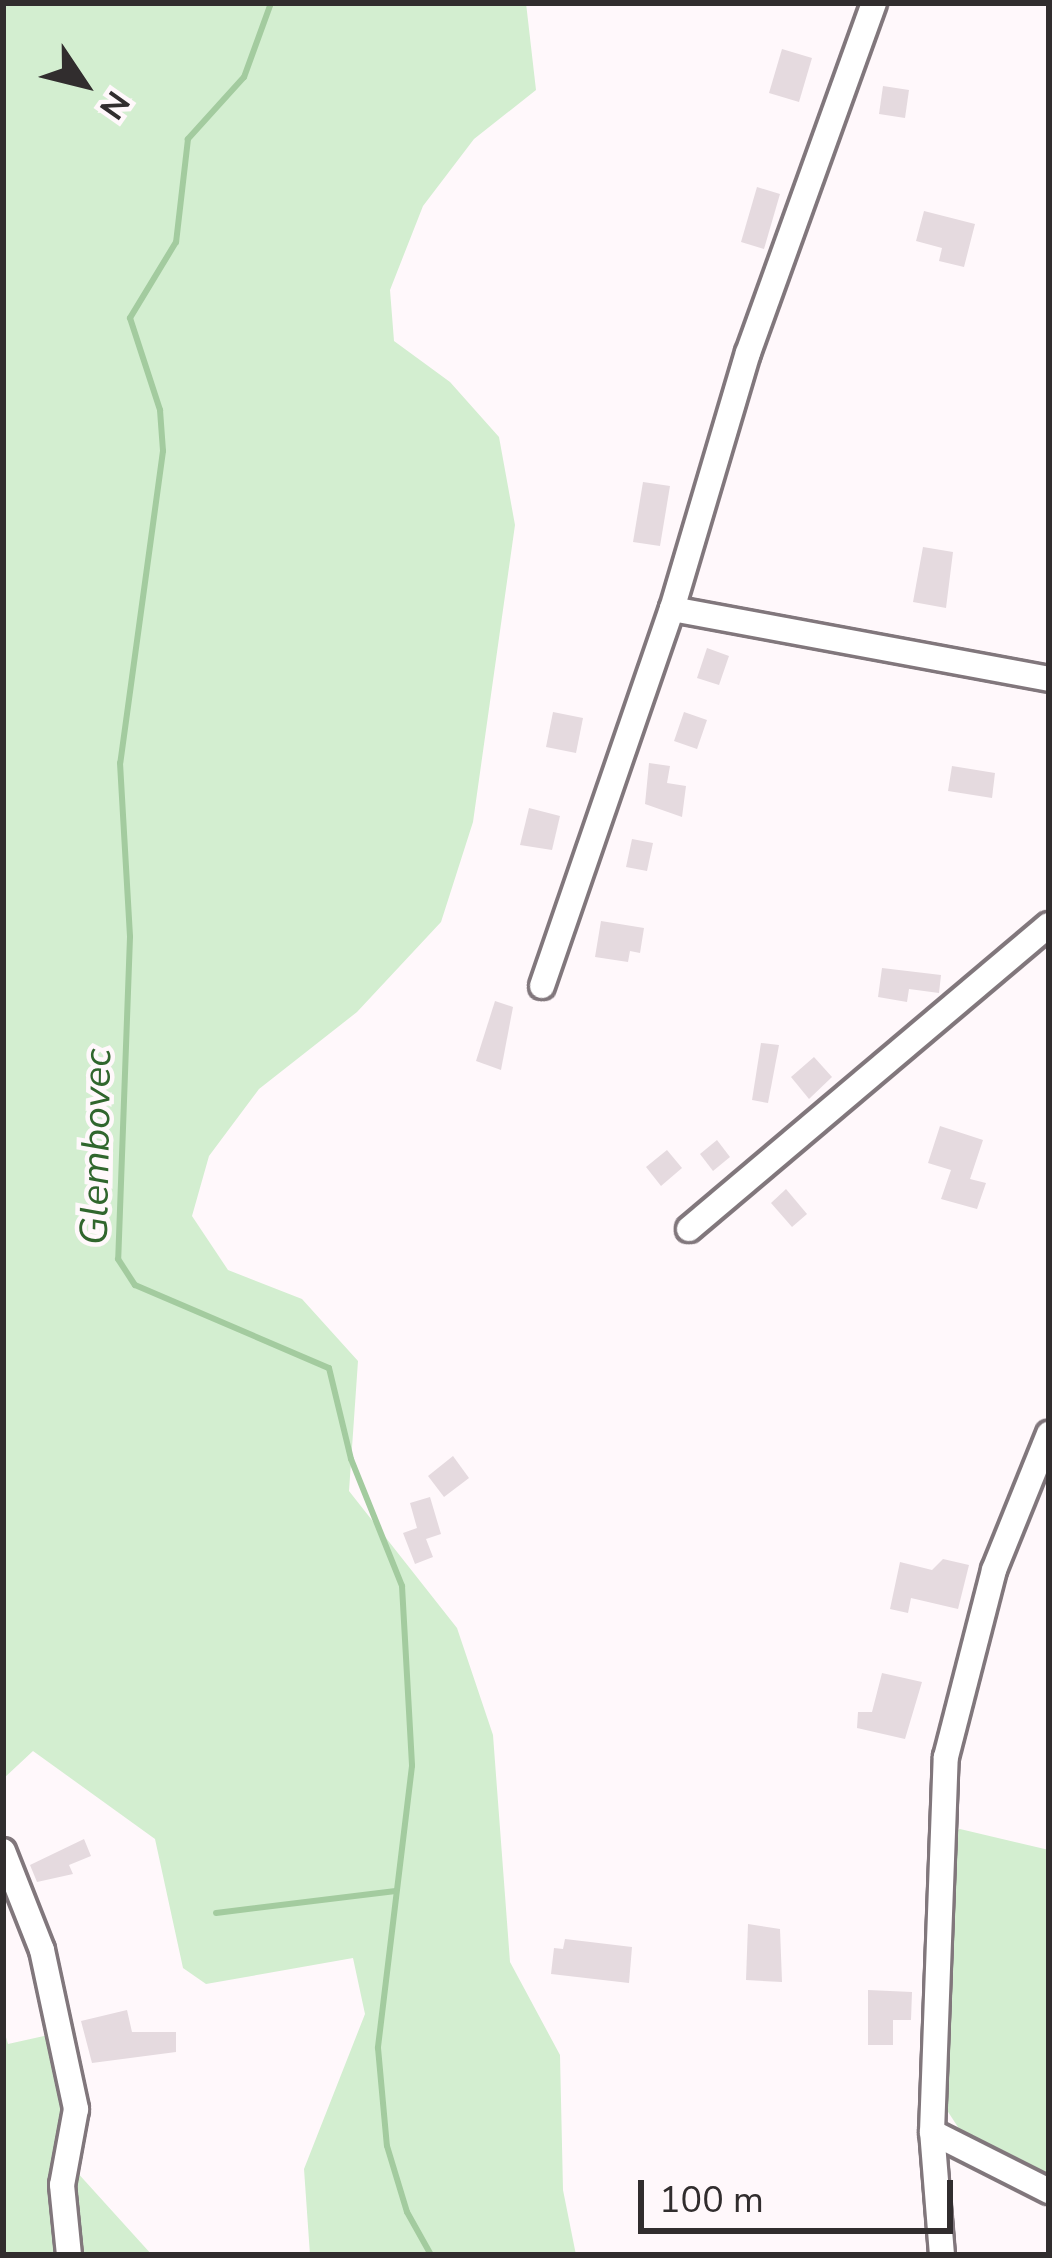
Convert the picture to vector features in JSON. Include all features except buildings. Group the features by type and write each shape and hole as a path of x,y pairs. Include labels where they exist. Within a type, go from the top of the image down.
{"street":[{"path":"542,986 672,609 748,353 874,3"},
{"path":"672,609 1049,679"},
{"path":"689,1229 1049,925"},
{"path":"942,2255 932,2132 946,1757 994,1570 1049,1434"},
{"path":"3,1851 42,1950 76,2109 62,2185 69,2255"},
{"path":"932,2132 1049,2191"}],"green space":[{"path":"3,3 526,3 536,90 474,139 423,206 390,290 394,341 450,382 499,437 515,525 473,822 441,922 357,1012 259,1089 209,1156 192,1216 228,1270 302,1299 358,1361 349,1491 457,1628 493,1735 510,1962 560,2055 563,2190 576,2255 310,2255 304,2169 365,2014 353,1958 206,1984 183,1968 155,1839 33,1751 3,1779"},
{"path":"960,1829 1049,1850 1049,2183 967,2141 941,2101 951,1833"},
{"path":"3,2027 8,2044 53,2034 65,2106 56,2149 152,2255 3,2255"}],"waterway":[{"name":"Glembovec","path":"271,3 244,77 188,139 176,242 130,318 160,410 163,451 120,763 130,937 118,1259 135,1285 329,1368 351,1459 402,1586 412,1766 378,2048 387,2146 407,2212 431,2255"},
{"path":"216,1913 396,1891"}]}
